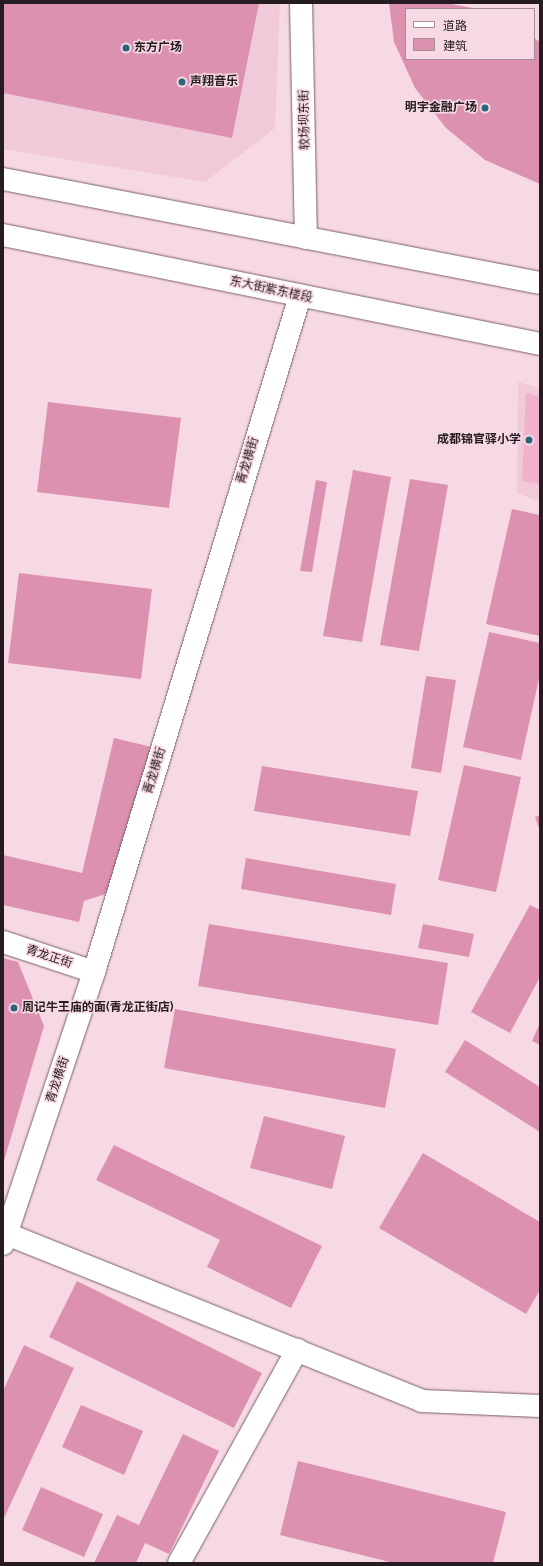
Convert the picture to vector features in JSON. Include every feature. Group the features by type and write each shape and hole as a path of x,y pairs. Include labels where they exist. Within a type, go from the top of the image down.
{"street":[{"name":"较场坝东街","path":"302,3 306,238"},
{"path":"3,179 540,283"},
{"name":"东大街紫东楼段","path":"3,235 540,344"},
{"name":"青龙横街","path":"5,1239 94,972 300,296"},
{"name":"青龙正街","path":"3,942 94,972"},
{"path":"5,1239 297,1350 422,1401 540,1406"},
{"path":"178,1563 297,1350"}],"shaded area":[{"name":"东方广场","path":"3,3 280,3 275,128 205,182 3,149"},
{"name":"成都锦官驿小学","path":"518,382 540,388 540,502 517,493"},
{"path":"526,393 540,397 540,484 522,481"}],"building":[{"name":"东方广场","path":"3,3 259,3 232,138 3,93"},
{"name":"明宇金融广场","path":"389,3 446,3 473,8 405,8 405,60 535,60 535,39 540,42 540,184 485,160 446,128 415,88 394,42"},
{"path":"48,402 181,418 169,508 37,492"},
{"path":"353,470 391,477 362,642 323,636"},
{"path":"410,479 448,485 419,651 380,645"},
{"path":"316,480 327,482 312,572 300,571"},
{"path":"512,509 540,515 540,636 486,624"},
{"path":"19,573 152,589 141,679 8,663"},
{"path":"489,632 540,643 540,674 521,760 463,747"},
{"path":"426,676 456,680 441,773 411,768"},
{"path":"114,738 152,747 118,890 84,901 79,922 3,905 3,855 82,873"},
{"path":"464,765 521,777 496,892 438,880"},
{"path":"262,766 418,791 410,836 254,811"},
{"path":"540,815 540,831 535,817"},
{"path":"246,858 396,884 391,915 241,889"},
{"path":"530,905 540,910 540,977 510,1033 471,1012"},
{"path":"209,924 448,963 438,1025 198,986"},
{"path":"423,924 474,934 469,957 418,948"},
{"path":"3,958 18,962 44,1026 3,1164"},
{"path":"175,1009 396,1049 385,1108 164,1068"},
{"path":"540,1023 540,1045 532,1041"},
{"path":"465,1040 540,1087 540,1132 445,1072"},
{"path":"264,1116 345,1136 332,1189 250,1168"},
{"path":"114,1145 322,1246 291,1308 207,1267 220,1240 96,1180"},
{"path":"423,1153 540,1222 540,1290 526,1314 379,1228"},
{"path":"77,1281 262,1373 234,1428 49,1337"},
{"path":"24,1345 74,1368 3,1520 3,1391"},
{"path":"81,1405 143,1431 124,1475 62,1447"},
{"path":"183,1434 219,1451 169,1554 145,1543 136,1563 94,1563 117,1515 139,1525"},
{"path":"298,1461 506,1512 493,1563 394,1563 280,1535"},
{"path":"41,1487 103,1514 84,1557 22,1530"}],"place":[{"name":"东方广场","path":"126,48"},
{"name":"声翔音乐","path":"182,82"},
{"name":"明宇金融广场","path":"485,108"},
{"name":"成都锦官驿小学","path":"529,440"},
{"name":"周记牛王庙的面(青龙正街店)","path":"14,1008"}]}
